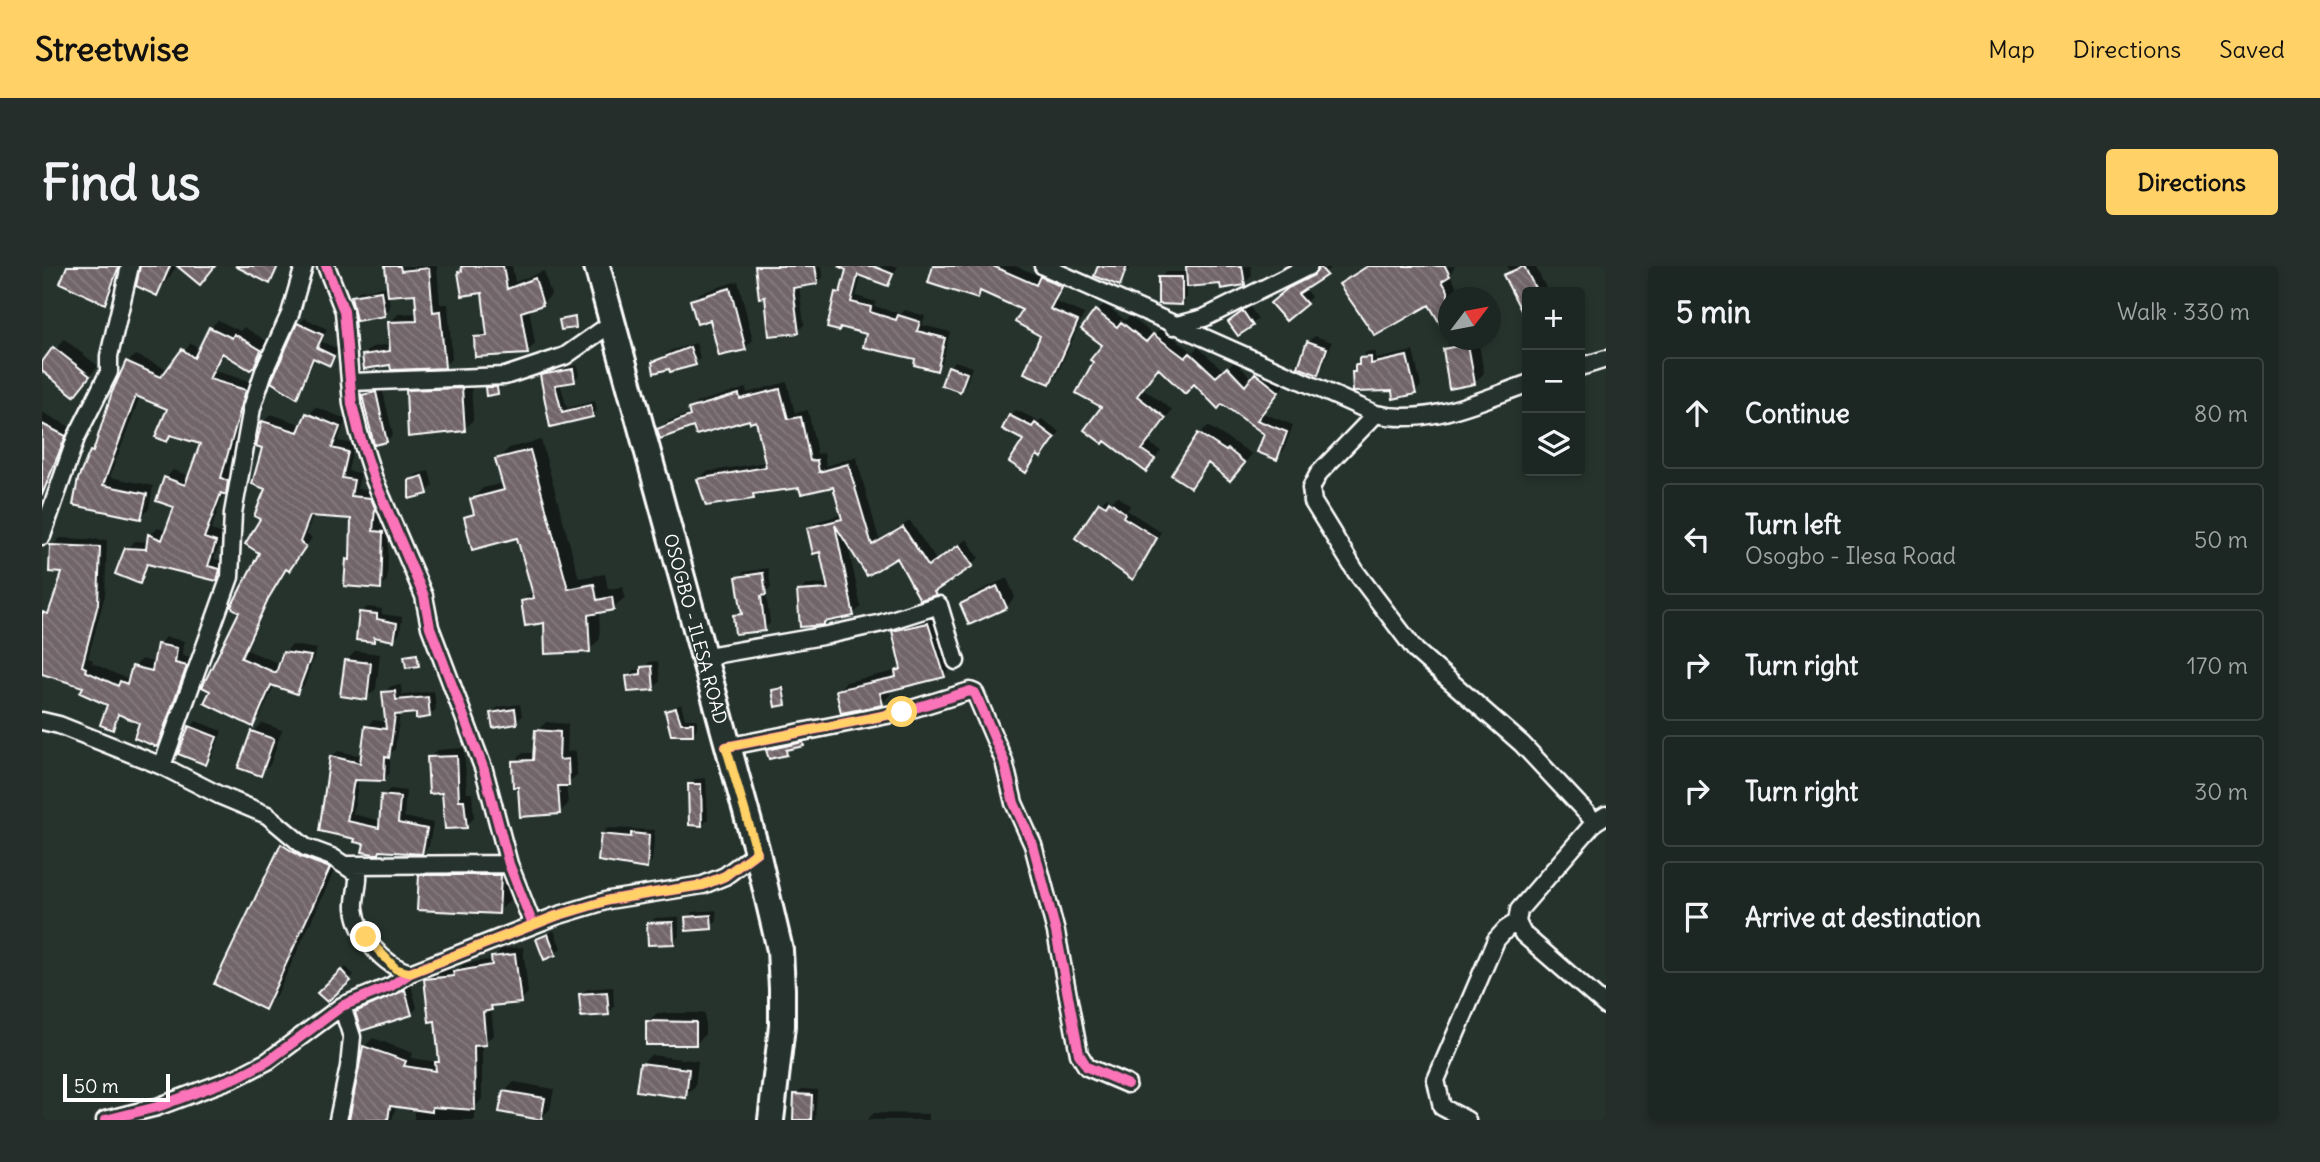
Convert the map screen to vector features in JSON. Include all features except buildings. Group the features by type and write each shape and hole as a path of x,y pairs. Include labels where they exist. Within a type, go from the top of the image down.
{"main road":[{"name":"OSOGBO - ILESA ROAD","path":"597,266 726,747 757,852 780,950 782,1026 771,1120"}],"street":[{"path":"42,536 76,438 109,372 109,356 130,266"},
{"path":"162,766 230,577 233,513 252,408 264,371 290,314 304,266"},
{"path":"326,266 344,311 352,404 363,445 424,596 430,627 484,770 509,864 533,925"},
{"path":"1043,266 1172,326 1376,414 1399,419 1416,419 1468,407 1522,386"},
{"path":"1172,326 1204,318 1309,266"},
{"path":"352,382 505,376 565,356 612,323"},
{"path":"1585,365 1606,359"},
{"path":"1376,414 1319,473 1311,488 1313,502 1356,572 1416,651 1522,744 1600,819 1519,910 1517,922 1523,933 1606,1006"},
{"path":"702,657 828,635 882,623 939,605 956,661"},
{"path":"726,747 902,712 970,691 975,693 1004,761 1014,803 1034,845 1056,932 1079,1054 1087,1067 1127,1084"},
{"path":"42,721 59,725 162,766 219,795 267,815 305,847 348,865 358,874 355,906 366,937 396,969 410,973"},
{"path":"104,1120 157,1114 268,1061 342,1006 391,986 410,973 533,925 609,900 703,885 725,876 757,852"},
{"path":"348,865 509,864"},
{"path":"1467,1120 1442,1107 1436,1080 1496,940 1517,922"},
{"path":"338,1120 352,1037 342,1006"}],"cycle path":[{"path":"326,266 344,311 352,404 359,433 374,479 424,596 430,627 484,770 509,864 533,925"},
{"path":"726,747 902,712 970,691 975,693 1004,761 1014,803 1033,845 1056,932 1079,1054 1087,1067 1127,1084"},
{"path":"105,1120 157,1107 237,1077 268,1061 342,1006 391,986 410,973 556,916 609,900 703,885 725,876 757,852"}],"route":[{"path":"366,937 396,969 410,973 556,916 609,900 703,885 725,876 757,852 726,747 850,720 902,712"}]}
